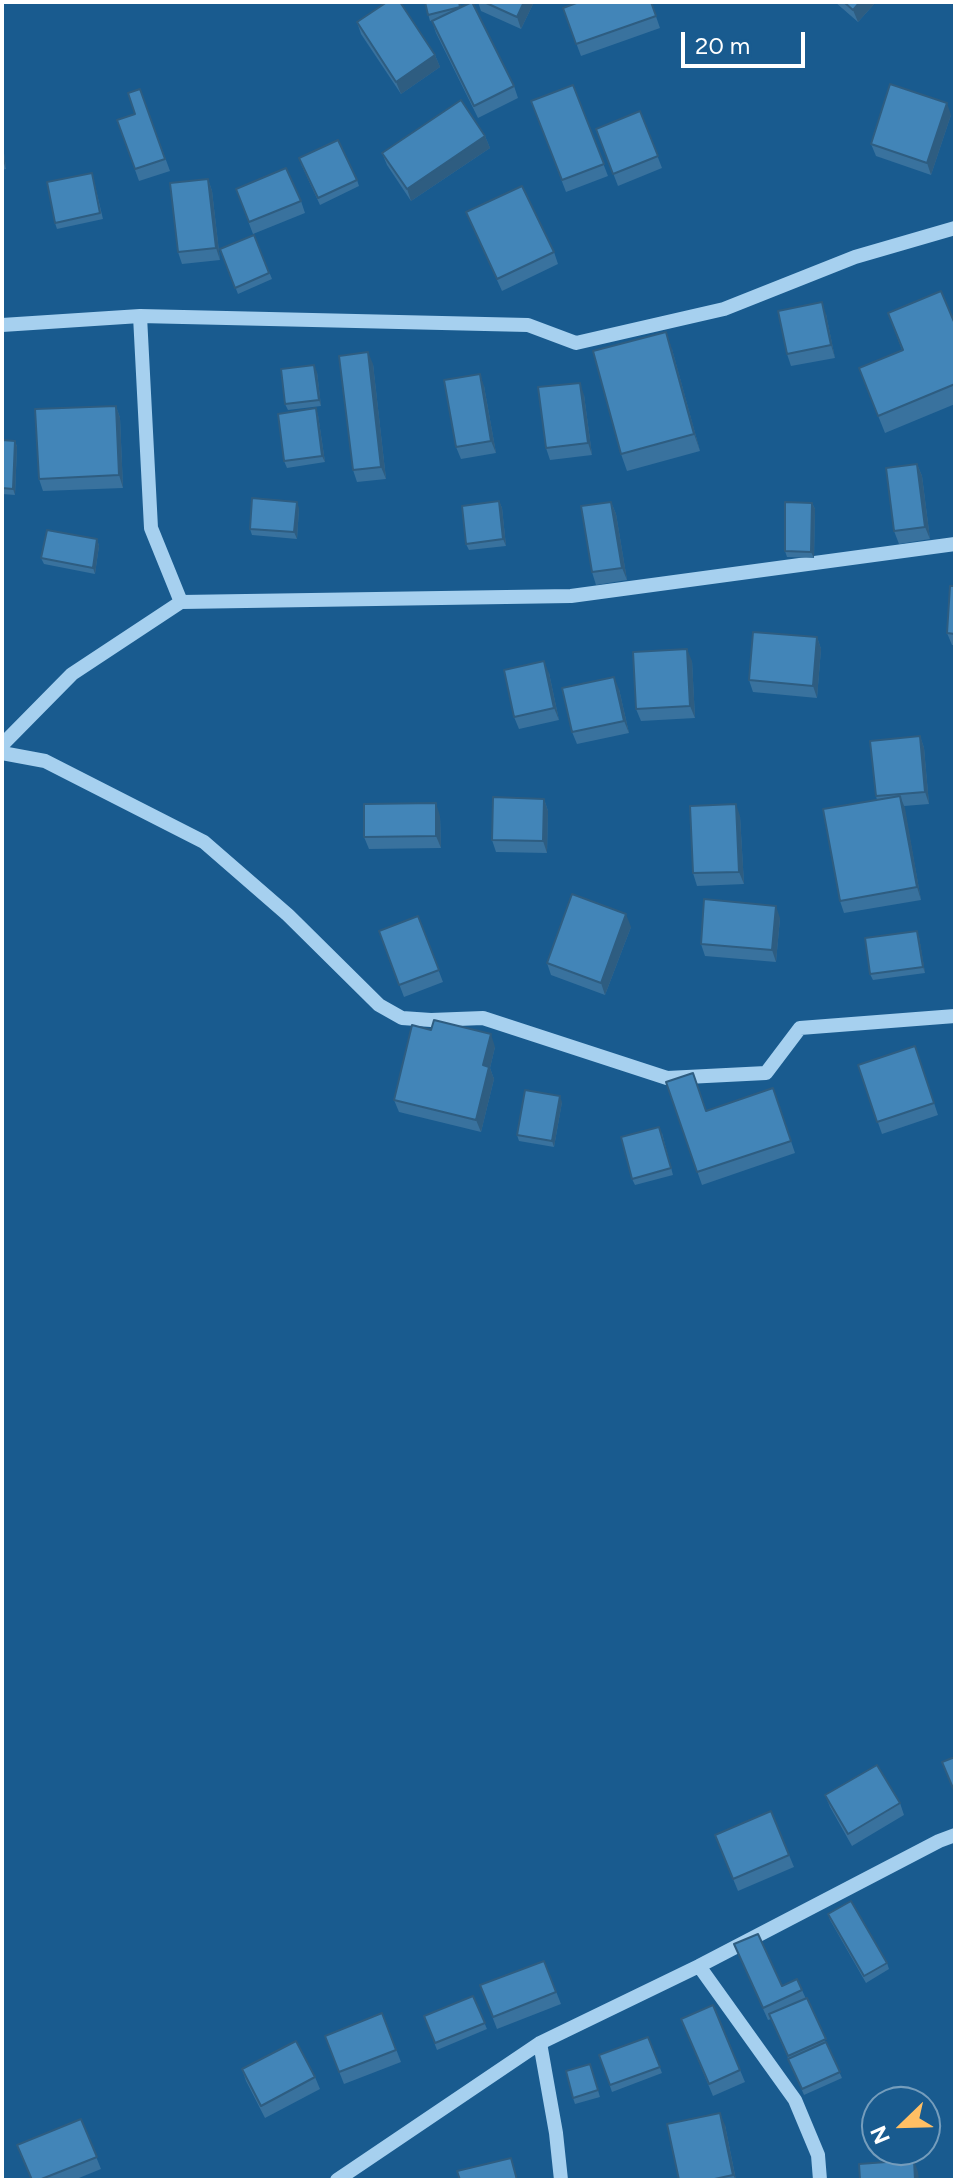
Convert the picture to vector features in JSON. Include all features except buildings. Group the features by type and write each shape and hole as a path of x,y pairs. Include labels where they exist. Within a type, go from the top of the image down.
{"street":[{"path":"2,325 140,316 528,325 570,342 586,342 724,309 855,257 955,228"},
{"path":"140,316 151,528 181,602"},
{"path":"2,745 72,674 181,602 571,596 955,544"},
{"path":"2,753 45,761 204,842 288,915 379,1005 402,1018 483,1018 667,1078 766,1073 800,1028 955,1016"},
{"path":"337,2180 540,2043 699,1966 955,1835"},
{"path":"699,1966 795,2100 818,2155 820,2180"},
{"path":"540,2043 561,2180"}]}
